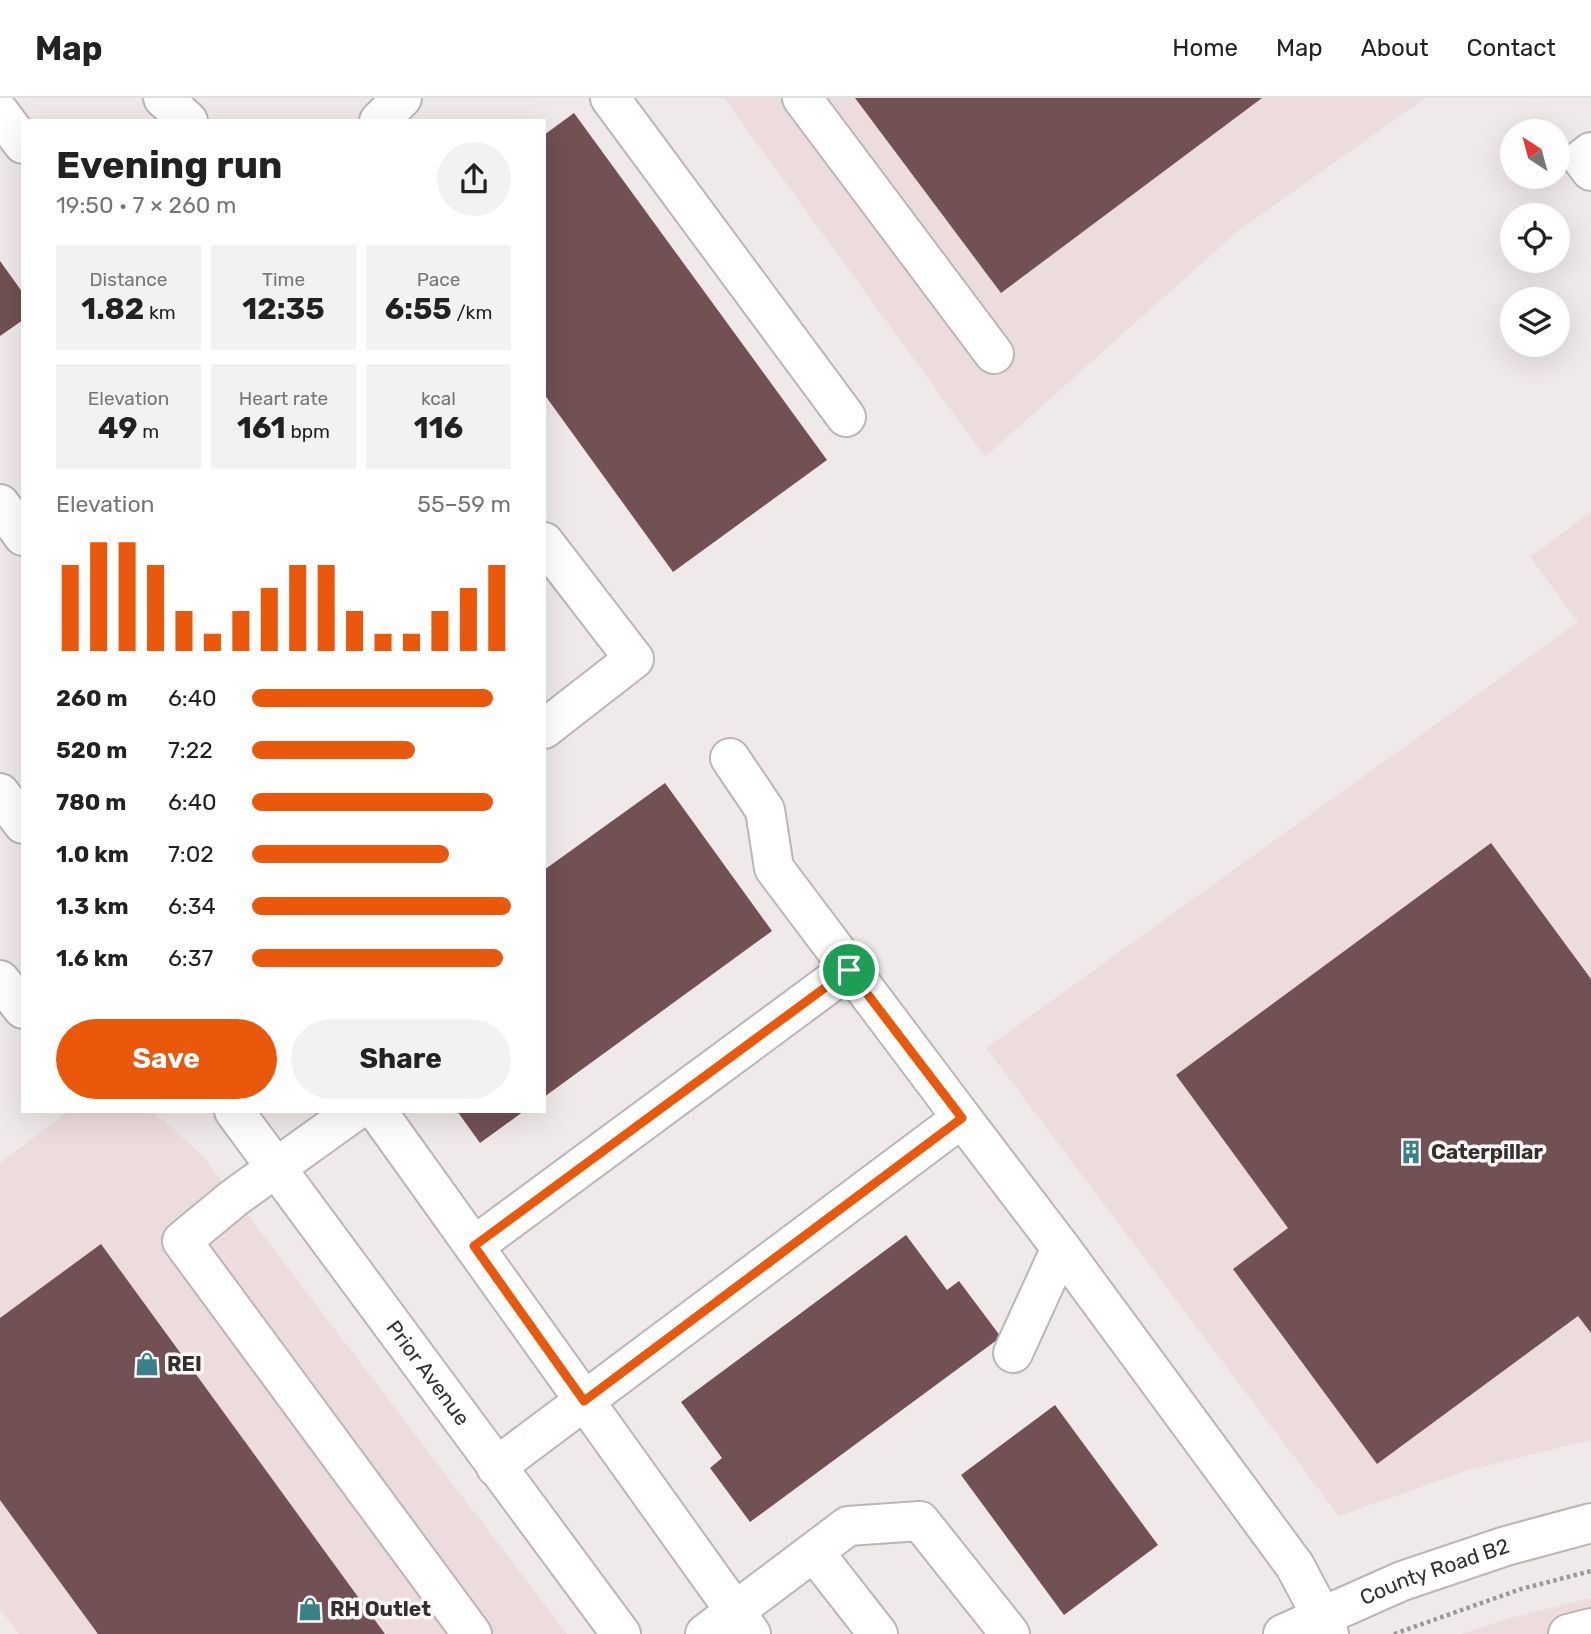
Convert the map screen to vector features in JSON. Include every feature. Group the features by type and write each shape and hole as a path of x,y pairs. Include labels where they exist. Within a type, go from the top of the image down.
{"street":[{"path":"163,98 186,119"},
{"path":"381,119 402,98"},
{"path":"610,98 846,417"},
{"path":"802,98 994,354"},
{"path":"0,113 21,141"},
{"path":"1591,152 1582,159 1591,171"},
{"path":"21,488 0,504 21,533"},
{"path":"546,545 634,659 546,727"},
{"path":"730,758 765,810 774,868 1061,1248 1295,1566 1325,1625"},
{"path":"0,793 21,821"},
{"path":"474,1246 849,970"},
{"path":"0,980 21,1006"},
{"path":"0,1034 21,1018"},
{"name":"Prior Avenue","path":"235,1113 621,1634"},
{"path":"352,1113 233,1198 182,1241 472,1634"},
{"path":"378,1113 743,1623"},
{"path":"496,1467 962,1118"},
{"path":"1013,1353 1061,1248"},
{"path":"705,1634 743,1623 814,1552 848,1526 920,1521 1010,1634"},
{"name":"County Road B2","path":"1283,1634 1325,1625 1402,1581 1506,1546 1591,1523"},
{"path":"814,1552 878,1634"},
{"path":"1568,1634 1591,1628"}],"path":[{"path":"1394,1634 1521,1589 1591,1571"}],"shaded area":[{"path":"724,98 1425,98 1238,231 985,457"},
{"path":"1591,512 1591,1440 1466,1471 1339,1516 986,1048 1578,622 1530,557"},
{"path":"65,1113 154,1113 202,1155 567,1634 19,1634 0,1609 0,1163"},
{"path":"1591,1598 1591,1634 1461,1634 1507,1619"}],"building":[{"path":"855,98 1262,98 1001,293"},
{"path":"574,113 827,460 673,572 546,397 546,134"},
{"path":"0,261 21,290 21,321 0,336"},
{"path":"665,783 772,931 546,1096 546,869"},
{"name":"Caterpillar","path":"1491,843 1591,979 1591,1333 1578,1316 1377,1464 1233,1269 1288,1228 1176,1075"},
{"path":"458,1113 521,1113 480,1143"},
{"path":"906,1235 947,1290 959,1281 1001,1337 750,1522 710,1468 722,1458 681,1402"},
{"path":"101,1244 385,1634 98,1634 0,1500 0,1318"},
{"path":"1055,1405 1158,1545 1064,1615 961,1475"}],"place":[{"name":"Caterpillar","path":"1411,1152"},
{"name":"REI","path":"147,1364"},
{"name":"RH Outlet","path":"310,1609"}],"route":[{"path":"849,970 962,1118 584,1401 474,1246 849,970"}]}
